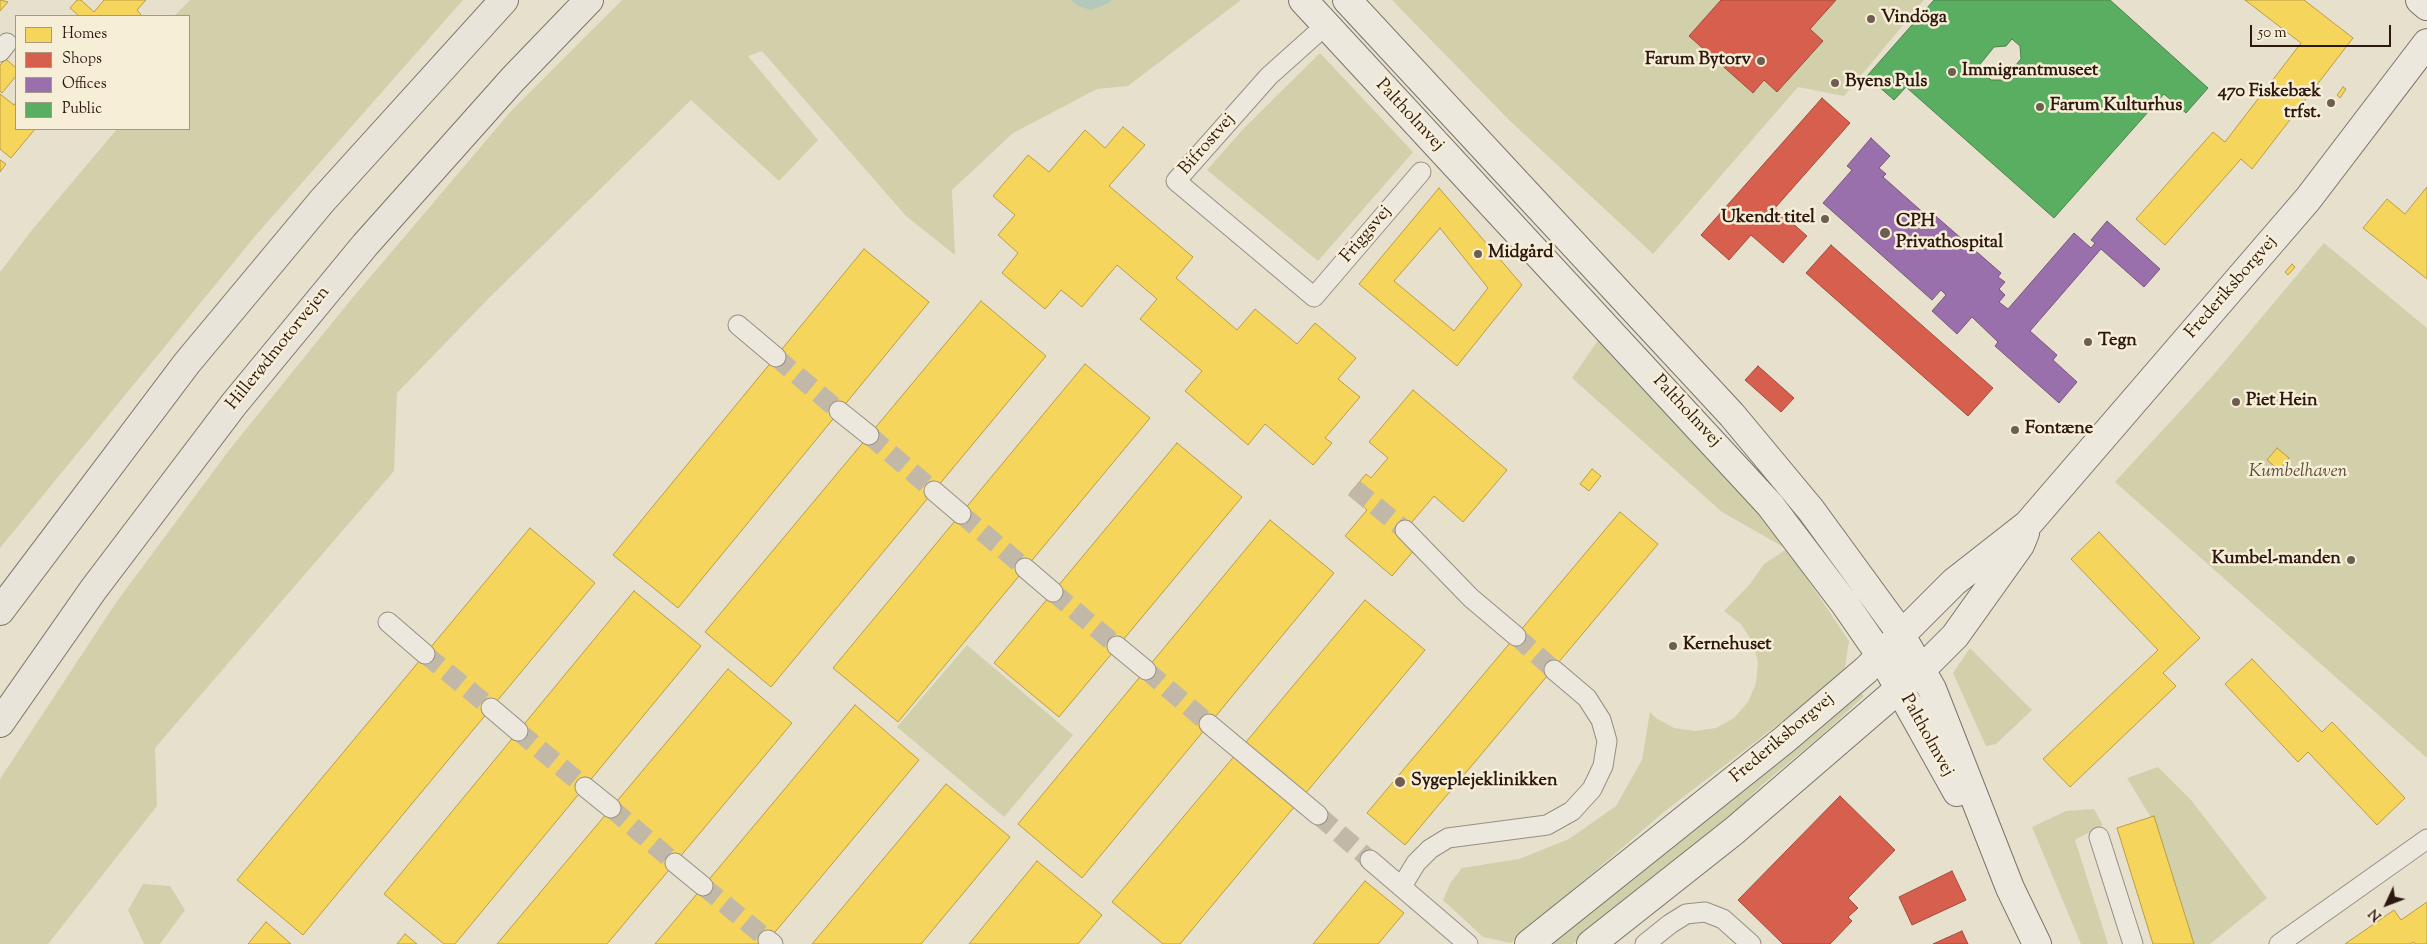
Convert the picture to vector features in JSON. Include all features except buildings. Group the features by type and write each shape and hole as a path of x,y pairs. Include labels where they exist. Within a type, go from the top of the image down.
{"highway":[{"path":"0,612 187,363 322,202 504,0"},
{"name":"Hillerødmotorvejen","path":"0,723 93,590 234,404 365,245 513,79 589,0"}],"street":[{"name":"Paltholmvej","path":"1303,0 1770,505 1846,604 1881,656 2004,873"},
{"name":"Paltholmvej","path":"1347,0 1732,415 1810,510 1902,635 1932,688 2004,873 2037,944"},
{"path":"2420,0 2427,6"},
{"name":"Bifrostvej","path":"1314,298 1176,180 1270,76 1326,25"},
{"name":"Frederiksborgvej","path":"1529,944 1784,740 1881,656 1954,582 2028,524 2308,199 2427,43"},
{"name":"Friggsvej","path":"1314,298 1421,172"},
{"path":"738,325 776,357"},
{"path":"839,411 869,436"},
{"path":"934,491 961,514"},
{"name":"Frederiksborgvej","path":"1591,944 1734,831 1922,669 1960,628 2020,545 2028,524"},
{"path":"1405,530 1471,598 1516,636"},
{"path":"1025,568 1053,592"},
{"path":"388,622 426,654"},
{"path":"1117,646 1146,670"},
{"path":"1402,886 1416,863 1430,849 1448,838 1547,825 1572,811 1592,789 1602,766 1607,741 1601,720 1587,698 1554,670"},
{"path":"491,708 518,731"},
{"path":"1209,724 1318,815"},
{"path":"585,786 611,808"},
{"path":"2099,837 2133,944"},
{"path":"2278,944 2427,839"},
{"path":"1370,860 1468,944"},
{"path":"675,863 704,886"},
{"path":"1645,944 1686,914 1705,912 1724,919 1751,944"}],"green space":[{"path":"190,0 463,0 256,235 0,548 0,272 32,230 116,130 190,130 190,15 175,15"},
{"path":"622,0 1241,0 1128,86 1097,89 1013,133 952,190 955,255 906,216 762,51 748,56 818,140 779,181 691,100 488,299 397,393 394,471 155,748 157,806 48,944 0,944 0,779 115,604 230,449 349,302 512,110"},
{"path":"1392,0 1924,0 1844,96 1798,87 1653,254 1509,120"},
{"path":"1320,53 1413,152 1318,261 1207,170 1245,127"},
{"name":"Kumbelhaven","path":"2324,243 2427,328 2427,758 2115,482 2215,373"},
{"path":"1601,336 1723,466 1787,549 1722,512 1572,378"},
{"path":"1787,549 1849,641 1844,674 1665,811 1511,943 1483,937 1443,900 1451,882 1462,868 1519,859 1569,839 1616,806 1642,760 1650,712 1656,718 1674,728 1695,731 1716,728 1734,718 1748,702 1756,683 1758,662 1752,641 1741,624 1724,611 1750,584 1764,564"},
{"path":"967,645 1073,735 1004,817 897,727"},
{"path":"1970,648 2032,710 1996,744 1986,746 1953,673"},
{"path":"1860,691 1864,696 1823,734 1763,784 1728,819 1645,887 1573,944 1547,944 1784,759 1831,719"},
{"path":"2158,767 2191,800 2267,898 2210,944 2188,944 2150,816 2127,778"},
{"path":"2094,809 2103,825 2075,840 2108,944 2081,944 2032,827 2066,811"},
{"path":"143,884 170,886 185,910 160,944 144,944 128,910"}],"shaded area":[{"path":"1071,0 1111,0 1109,3 1091,10 1078,6"}],"tunnel":[{"path":"776,357 839,411"},
{"path":"869,435 934,491"},
{"path":"1354,488 1405,530"},
{"path":"961,514 1025,568"},
{"path":"1053,592 1117,646"},
{"path":"1516,636 1554,670"},
{"path":"425,654 491,708"},
{"path":"1146,670 1209,724"},
{"path":"518,731 585,787"},
{"path":"611,808 675,863"},
{"path":"1318,815 1370,860"},
{"path":"703,886 768,940"}],"place":[{"name":"Vindöga","path":"1871,19"},
{"name":"Farum Bytorv","path":"1761,61"},
{"name":"Immigrantmuseet","path":"1952,72"},
{"name":"Byens Puls","path":"1835,83"},
{"name":"470 Fiskebæk trfst.","path":"2331,103"},
{"name":"Farum Kulturhus","path":"2040,107"},
{"name":"Ukendt titel","path":"1825,219"},
{"name":"CPH Privathospital","path":"1885,233"},
{"name":"Midgård","path":"1478,254"},
{"name":"Tegn","path":"2088,342"},
{"name":"Piet Hein","path":"2236,402"},
{"name":"Fontæne","path":"2015,430"},
{"name":"Kumbel-manden","path":"2351,560"},
{"name":"Kernehuset","path":"1673,646"},
{"name":"Sygeplejeklinikken","path":"1400,782"}]}
